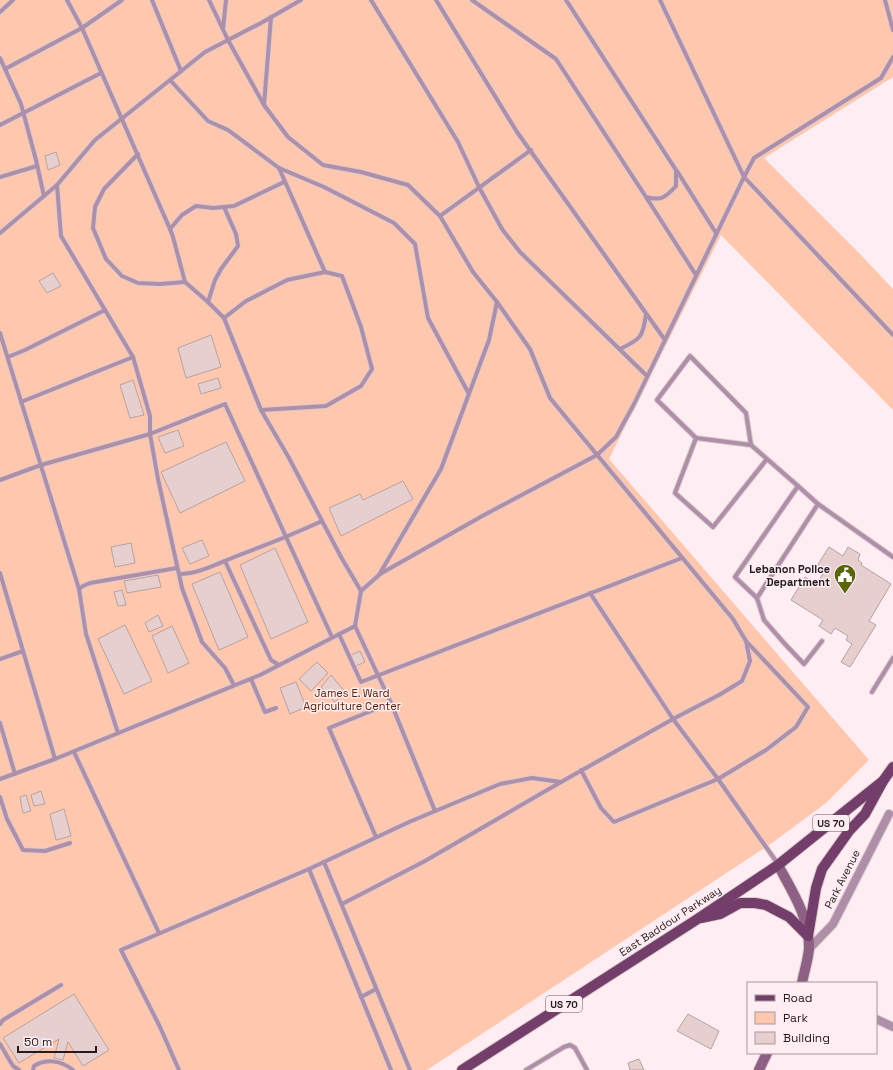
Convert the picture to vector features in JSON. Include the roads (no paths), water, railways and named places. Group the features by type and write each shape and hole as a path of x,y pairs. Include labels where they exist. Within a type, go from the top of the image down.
{"main road":[{"name":"US 70","path":"883,781 893,767"},
{"name":"East Baddour Parkway","path":"462,1070 696,920 778,864 883,781"},
{"path":"808,936 816,888 822,869 849,831 865,814 883,781"},
{"path":"696,920 720,914 740,903 766,904 789,917 808,936"}],"street":[{"name":"Park Avenue","path":"809,949 833,924 889,814"},
{"path":"778,864 800,907 806,926 809,949 802,982"},
{"path":"877,1019 893,1026"},
{"path":"758,1070 766,1054"}],"lane":[{"path":"0,12 13,0"},
{"path":"67,0 82,28 170,229 185,282 224,318 261,410 289,458 341,557 362,591"},
{"path":"5,69 82,28 122,0"},
{"path":"152,0 181,71"},
{"path":"209,0 223,31 264,105 288,137 323,165 361,172 408,185 440,216 473,272 497,302 530,349 550,398 733,619 746,641 808,708 796,727 766,750 718,779 614,822 601,808 581,770"},
{"path":"223,31 226,0"},
{"path":"0,233 57,185 95,140 205,52 271,18 301,0"},
{"path":"371,0 458,142 479,187 502,229 520,252 647,376"},
{"path":"436,0 517,132 665,340"},
{"path":"472,0 556,59 696,275"},
{"path":"566,0 716,233"},
{"path":"660,0 744,176 893,335"},
{"path":"886,0 893,30"},
{"path":"264,105 271,18"},
{"path":"435,811 391,703 355,626 362,591 379,575 484,515 597,455 616,437 754,158 881,78 893,57"},
{"path":"0,58 24,113 44,196"},
{"path":"0,125 101,73"},
{"path":"170,80 208,121 228,130 279,168 324,187 394,223 415,244 428,318 469,394"},
{"path":"440,216 530,150"},
{"path":"138,154 104,189 95,207 94,228 106,259 122,276 138,283 160,284 185,282"},
{"path":"0,177 37,166"},
{"path":"279,168 325,272"},
{"path":"646,196 657,200 668,195 676,186 676,170"},
{"path":"170,229 182,215 196,206 213,208 234,206 284,182"},
{"path":"57,185 61,236 133,357 150,416 150,434 182,588 202,642 226,668 234,685"},
{"path":"208,302 215,280 238,246 236,234 224,207"},
{"path":"224,318 246,301 287,280 325,272 342,276 361,327 372,369 361,386 326,406 261,410"},
{"path":"379,575 441,469 489,340 497,302"},
{"path":"8,357 105,310"},
{"path":"620,349 634,342 643,332 646,313"},
{"path":"0,333 79,589 86,634 118,733"},
{"path":"751,445 746,413 690,356 657,400 696,438 751,445 818,504 893,557"},
{"path":"21,402 133,357"},
{"path":"0,480 41,465 150,434 225,404 332,637"},
{"path":"696,438 675,493 713,527 767,459"},
{"path":"798,486 735,577 757,598 764,620 804,664 822,641"},
{"path":"757,598 818,504"},
{"path":"179,574 186,574 225,561 286,538 322,521"},
{"path":"339,634 362,682 682,558"},
{"path":"225,561 271,660 279,665"},
{"path":"79,589 90,583 177,568"},
{"path":"0,573 55,759"},
{"path":"590,594 673,719 718,779 778,864"},
{"path":"0,779 74,752 251,679 355,626"},
{"path":"342,904 425,861 581,770 742,681 750,661 746,641"},
{"path":"0,659 23,651"},
{"path":"872,692 893,658"},
{"path":"251,679 265,712 276,708"},
{"path":"376,837 329,728 391,703"},
{"path":"0,723 15,774"},
{"path":"74,752 159,933"},
{"path":"179,1070 160,1027 121,950 309,869 435,811 500,784 532,778 561,782"},
{"path":"0,797 8,819 23,850 45,851 70,843"},
{"path":"324,862 410,1070"},
{"path":"309,869 391,1070"},
{"path":"0,1024 3,1020 61,985"},
{"path":"361,997 376,988"},
{"path":"0,1044 13,1066 19,1070"},
{"path":"526,1070 564,1047 570,1046 575,1048 587,1070"},
{"path":"33,1070 34,1066 40,1062 48,1061 64,1064 73,1070"}],"place":[{"name":"Lebanon Police Department","path":"845,594"}],"park label":[{"name":"James E. Ward Agriculture Center","path":"352,699"}]}
